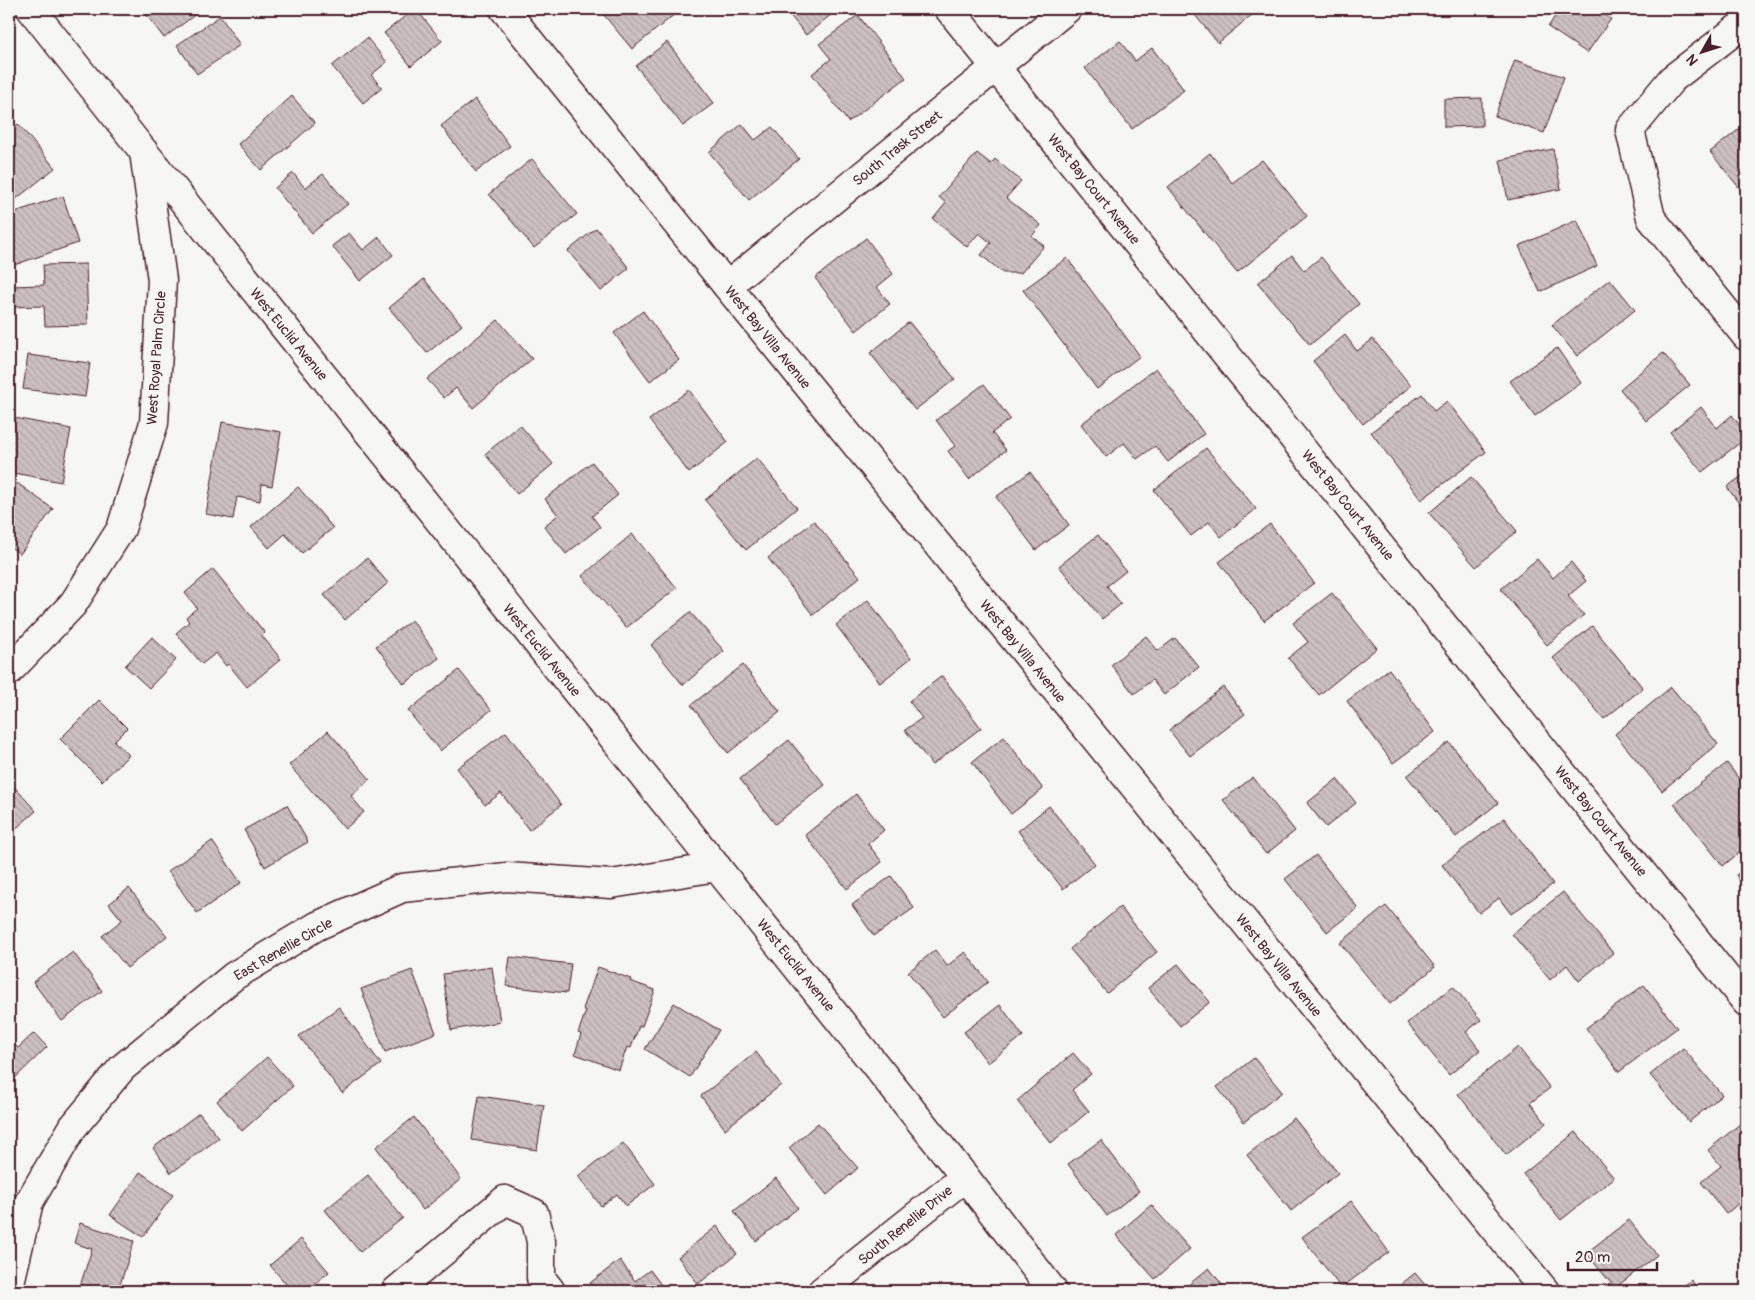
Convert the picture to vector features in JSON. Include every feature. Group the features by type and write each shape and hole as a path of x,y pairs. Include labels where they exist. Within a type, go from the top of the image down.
{"street":[{"name":"West Euclid Avenue","path":"31,9 718,867 965,1177 1053,1291"},
{"name":"West Bay Villa Avenue","path":"504,9 1544,1291"},
{"name":"West Bay Court Avenue","path":"949,9 1746,1002"},
{"name":"South Trask Street","path":"727,286 1067,9"},
{"path":"1746,22 1672,79 1630,130 1651,218 1746,336"},
{"name":"West Royal Palm Circle","path":"9,671 73,604 121,529 154,423 162,280 144,152"},
{"name":"East Renellie Circle","path":"9,1287 29,1202 73,1127 122,1068 234,976 317,926 402,888 507,877 611,884 718,867"},
{"name":"South Renellie Drive","path":"822,1291 965,1177"},
{"path":"396,1291 505,1200 534,1212 541,1241 541,1278 551,1291"}],"building":[{"path":"142,9 198,9 200,11 164,38"},
{"path":"416,9 442,41 411,66 384,33"},
{"path":"599,9 681,9 632,49"},
{"path":"785,9 838,9 806,35"},
{"path":"1190,9 1259,9 1218,43"},
{"path":"1560,9 1596,9 1611,19 1587,53 1548,27"},
{"path":"858,15 906,78 848,122 812,74 831,59 819,44"},
{"path":"220,16 240,45 197,74 177,45"},
{"path":"367,38 387,62 371,75 382,88 363,103 332,66"},
{"path":"1120,41 1135,61 1152,48 1184,90 1132,129 1085,68"},
{"path":"667,42 714,103 683,126 636,66"},
{"path":"1515,60 1564,77 1544,133 1495,116"},
{"path":"292,96 315,123 261,170 238,144"},
{"path":"1482,98 1482,126 1444,127 1444,99"},
{"path":"475,99 510,146 476,172 441,126"},
{"path":"18,124 55,168 15,200 9,192 9,132"},
{"path":"742,124 755,140 772,127 799,159 749,200 709,152"},
{"path":"1742,127 1746,132 1746,196 1710,152"},
{"path":"1553,149 1561,189 1508,200 1500,160"},
{"path":"977,153 991,164 995,159 1021,181 1006,198 1041,225 1032,236 1044,246 1021,273 1003,273 981,255 991,243 979,233 967,247 933,219 946,203 939,197"},
{"path":"1210,153 1232,183 1262,160 1307,216 1237,273 1168,187"},
{"path":"532,159 577,214 534,248 489,194"},
{"path":"293,173 305,188 323,174 348,204 312,233 275,188"},
{"path":"63,196 78,243 14,265 9,249 9,214"},
{"path":"1577,220 1597,266 1540,292 1519,246"},
{"path":"596,228 629,268 601,291 568,251"},
{"path":"349,233 363,250 379,237 393,255 360,281 332,246"},
{"path":"866,238 893,274 877,287 890,304 856,331 815,278"},
{"path":"1292,255 1304,271 1321,257 1359,304 1310,345 1258,283"},
{"path":"1067,258 1140,356 1097,389 1023,290"},
{"path":"86,264 88,325 45,326 44,306 9,307 9,286 44,285 43,265"},
{"path":"424,279 462,325 427,353 389,308"},
{"path":"1610,279 1635,310 1577,356 1552,325"},
{"path":"643,311 679,360 650,381 614,333"},
{"path":"498,320 532,359 473,408 456,388 444,398 427,379"},
{"path":"909,322 955,379 915,410 870,353"},
{"path":"1345,335 1357,351 1373,339 1411,386 1363,424 1313,361"},
{"path":"1557,348 1581,383 1535,416 1510,381"},
{"path":"1663,353 1690,385 1646,421 1620,389"},
{"path":"28,355 90,363 85,397 23,389"},
{"path":"1156,368 1204,434 1168,462 1155,446 1137,459 1124,443 1106,457 1081,424"},
{"path":"984,384 1010,419 992,433 1006,450 969,479 948,451 955,446 936,420"},
{"path":"689,390 728,442 689,473 649,420"},
{"path":"1422,394 1434,411 1447,401 1486,452 1421,500 1371,432"},
{"path":"1701,407 1717,428 1732,415 1746,434 1746,438 1702,472 1670,432"},
{"path":"15,418 71,429 61,482 9,472 9,451"},
{"path":"222,422 281,432 272,486 262,484 260,501 237,497 233,519 206,514"},
{"path":"520,425 553,464 517,494 485,454"},
{"path":"1206,448 1256,509 1221,537 1209,522 1191,536 1154,490"},
{"path":"757,458 797,508 746,550 705,500"},
{"path":"592,462 618,495 592,516 600,527 566,554 544,526 558,515 545,499"},
{"path":"1030,472 1069,525 1036,550 996,497"},
{"path":"1746,473 1746,513 1727,487"},
{"path":"1471,477 1517,531 1476,567 1429,513"},
{"path":"17,483 53,509 20,554 9,546 9,495"},
{"path":"298,487 333,528 302,553 285,534 269,548 251,527"},
{"path":"814,521 860,577 813,615 768,558"},
{"path":"1270,524 1314,583 1264,621 1219,562"},
{"path":"632,534 677,588 626,628 582,576"},
{"path":"1098,535 1126,571 1107,586 1121,604 1102,619 1059,566"},
{"path":"367,558 388,583 345,620 324,595"},
{"path":"1537,559 1553,578 1571,562 1586,581 1568,596 1584,615 1547,645 1501,589"},
{"path":"213,569 265,633 262,636 281,659 247,687 216,653 202,664 176,633 189,622 186,617 197,608 185,593"},
{"path":"1332,593 1377,648 1319,695 1288,658 1308,642 1293,623"},
{"path":"868,600 911,658 880,683 836,625"},
{"path":"690,612 724,651 683,685 651,645"},
{"path":"412,620 439,658 404,684 376,646"},
{"path":"1592,626 1643,688 1604,719 1553,658"},
{"path":"1146,636 1158,651 1175,638 1199,667 1164,695 1152,680 1134,694 1111,665"},
{"path":"152,637 176,660 149,688 125,666"},
{"path":"743,665 780,712 728,753 691,705"},
{"path":"1389,669 1435,732 1393,763 1347,701"},
{"path":"459,670 491,710 440,751 408,711"},
{"path":"942,676 981,728 932,765 905,730 922,718 909,701"},
{"path":"1223,687 1245,714 1190,756 1169,730"},
{"path":"1671,687 1718,744 1662,791 1615,734"},
{"path":"99,700 127,728 114,741 129,755 102,781 60,739"},
{"path":"328,731 370,779 351,796 364,812 345,829 289,765"},
{"path":"506,732 561,805 529,830 501,793 485,805 457,768"},
{"path":"1004,737 1043,789 1011,814 972,762"},
{"path":"789,740 825,785 775,824 740,779"},
{"path":"1449,742 1498,803 1456,837 1407,776"},
{"path":"1727,763 1746,788 1746,847 1723,866 1674,804"},
{"path":"1253,777 1295,831 1266,854 1223,800"},
{"path":"1337,779 1356,803 1326,827 1307,803"},
{"path":"9,781 36,811 12,832 9,828"},
{"path":"856,794 884,830 868,844 882,862 847,889 805,835"},
{"path":"287,805 308,842 265,867 244,830"},
{"path":"1049,806 1095,864 1063,889 1018,831"},
{"path":"1504,818 1553,884 1511,914 1499,898 1479,913 1442,865"},
{"path":"212,841 241,883 197,913 168,871"},
{"path":"1316,855 1358,908 1327,932 1285,879"},
{"path":"1746,868 1746,890 1736,875"},
{"path":"891,876 914,908 874,936 852,905"},
{"path":"129,888 167,936 127,968 102,936 122,920 109,904"},
{"path":"1563,892 1613,953 1579,981 1567,965 1550,980 1512,934"},
{"path":"1386,906 1435,967 1390,1004 1340,943"},
{"path":"1120,907 1157,952 1107,993 1070,949"},
{"path":"935,950 947,966 965,952 988,982 943,1017 908,972"},
{"path":"73,952 102,991 62,1021 33,982"},
{"path":"510,957 571,964 567,993 506,986"},
{"path":"1178,964 1210,1002 1180,1026 1148,988"},
{"path":"492,967 500,1022 451,1030 443,974"},
{"path":"598,967 655,990 642,1026 639,1026 631,1048 627,1047 619,1070 575,1054 581,1034 578,1033 586,1011 583,1009"},
{"path":"412,970 436,1033 385,1052 361,989"},
{"path":"1644,985 1677,1028 1619,1072 1586,1028"},
{"path":"1453,986 1481,1020 1466,1032 1480,1050 1449,1075 1407,1023"},
{"path":"674,1003 719,1030 690,1077 645,1049"},
{"path":"1000,1005 1023,1036 988,1063 964,1032"},
{"path":"339,1007 381,1064 342,1093 299,1036"},
{"path":"34,1033 47,1047 9,1084 9,1039 18,1048"},
{"path":"1518,1047 1550,1088 1530,1103 1546,1123 1506,1155 1458,1094"},
{"path":"1683,1048 1722,1095 1689,1122 1650,1075"},
{"path":"756,1052 781,1085 725,1129 701,1096"},
{"path":"1073,1053 1091,1074 1072,1090 1089,1111 1051,1143 1017,1101"},
{"path":"267,1057 293,1086 242,1131 217,1101"},
{"path":"1254,1058 1282,1092 1244,1122 1217,1087"},
{"path":"479,1096 544,1105 537,1150 472,1140"},
{"path":"199,1113 219,1138 171,1173 153,1148"},
{"path":"414,1117 461,1179 423,1210 376,1147"},
{"path":"1294,1118 1338,1173 1291,1211 1247,1155"},
{"path":"1746,1119 1746,1197 1726,1214 1701,1182 1721,1166 1708,1150"},
{"path":"818,1123 858,1168 827,1195 789,1148"},
{"path":"1576,1132 1614,1178 1561,1220 1523,1174"},
{"path":"1101,1140 1139,1191 1107,1216 1068,1164"},
{"path":"623,1143 655,1184 626,1206 617,1194 601,1206 578,1176"},
{"path":"140,1172 173,1195 143,1237 110,1215"},
{"path":"368,1175 403,1218 360,1252 325,1210"},
{"path":"776,1178 798,1208 756,1241 734,1211"},
{"path":"1351,1201 1389,1252 1341,1288 1302,1237"},
{"path":"1151,1205 1190,1249 1155,1279 1116,1235"},
{"path":"1629,1220 1657,1255 1615,1288 1586,1253"},
{"path":"80,1223 134,1241 118,1291 88,1291 79,1289 92,1249 74,1243"},
{"path":"717,1226 737,1254 698,1284 678,1257"},
{"path":"1746,1233 1746,1248 1739,1238"},
{"path":"301,1239 329,1272 306,1291 292,1291 270,1265"},
{"path":"620,1260 635,1281 650,1270 665,1290 596,1291 590,1283"},
{"path":"1209,1268 1227,1291 1181,1291"},
{"path":"1415,1273 1430,1291 1393,1291"},
{"path":"1691,1280 1700,1291 1678,1291"}]}
